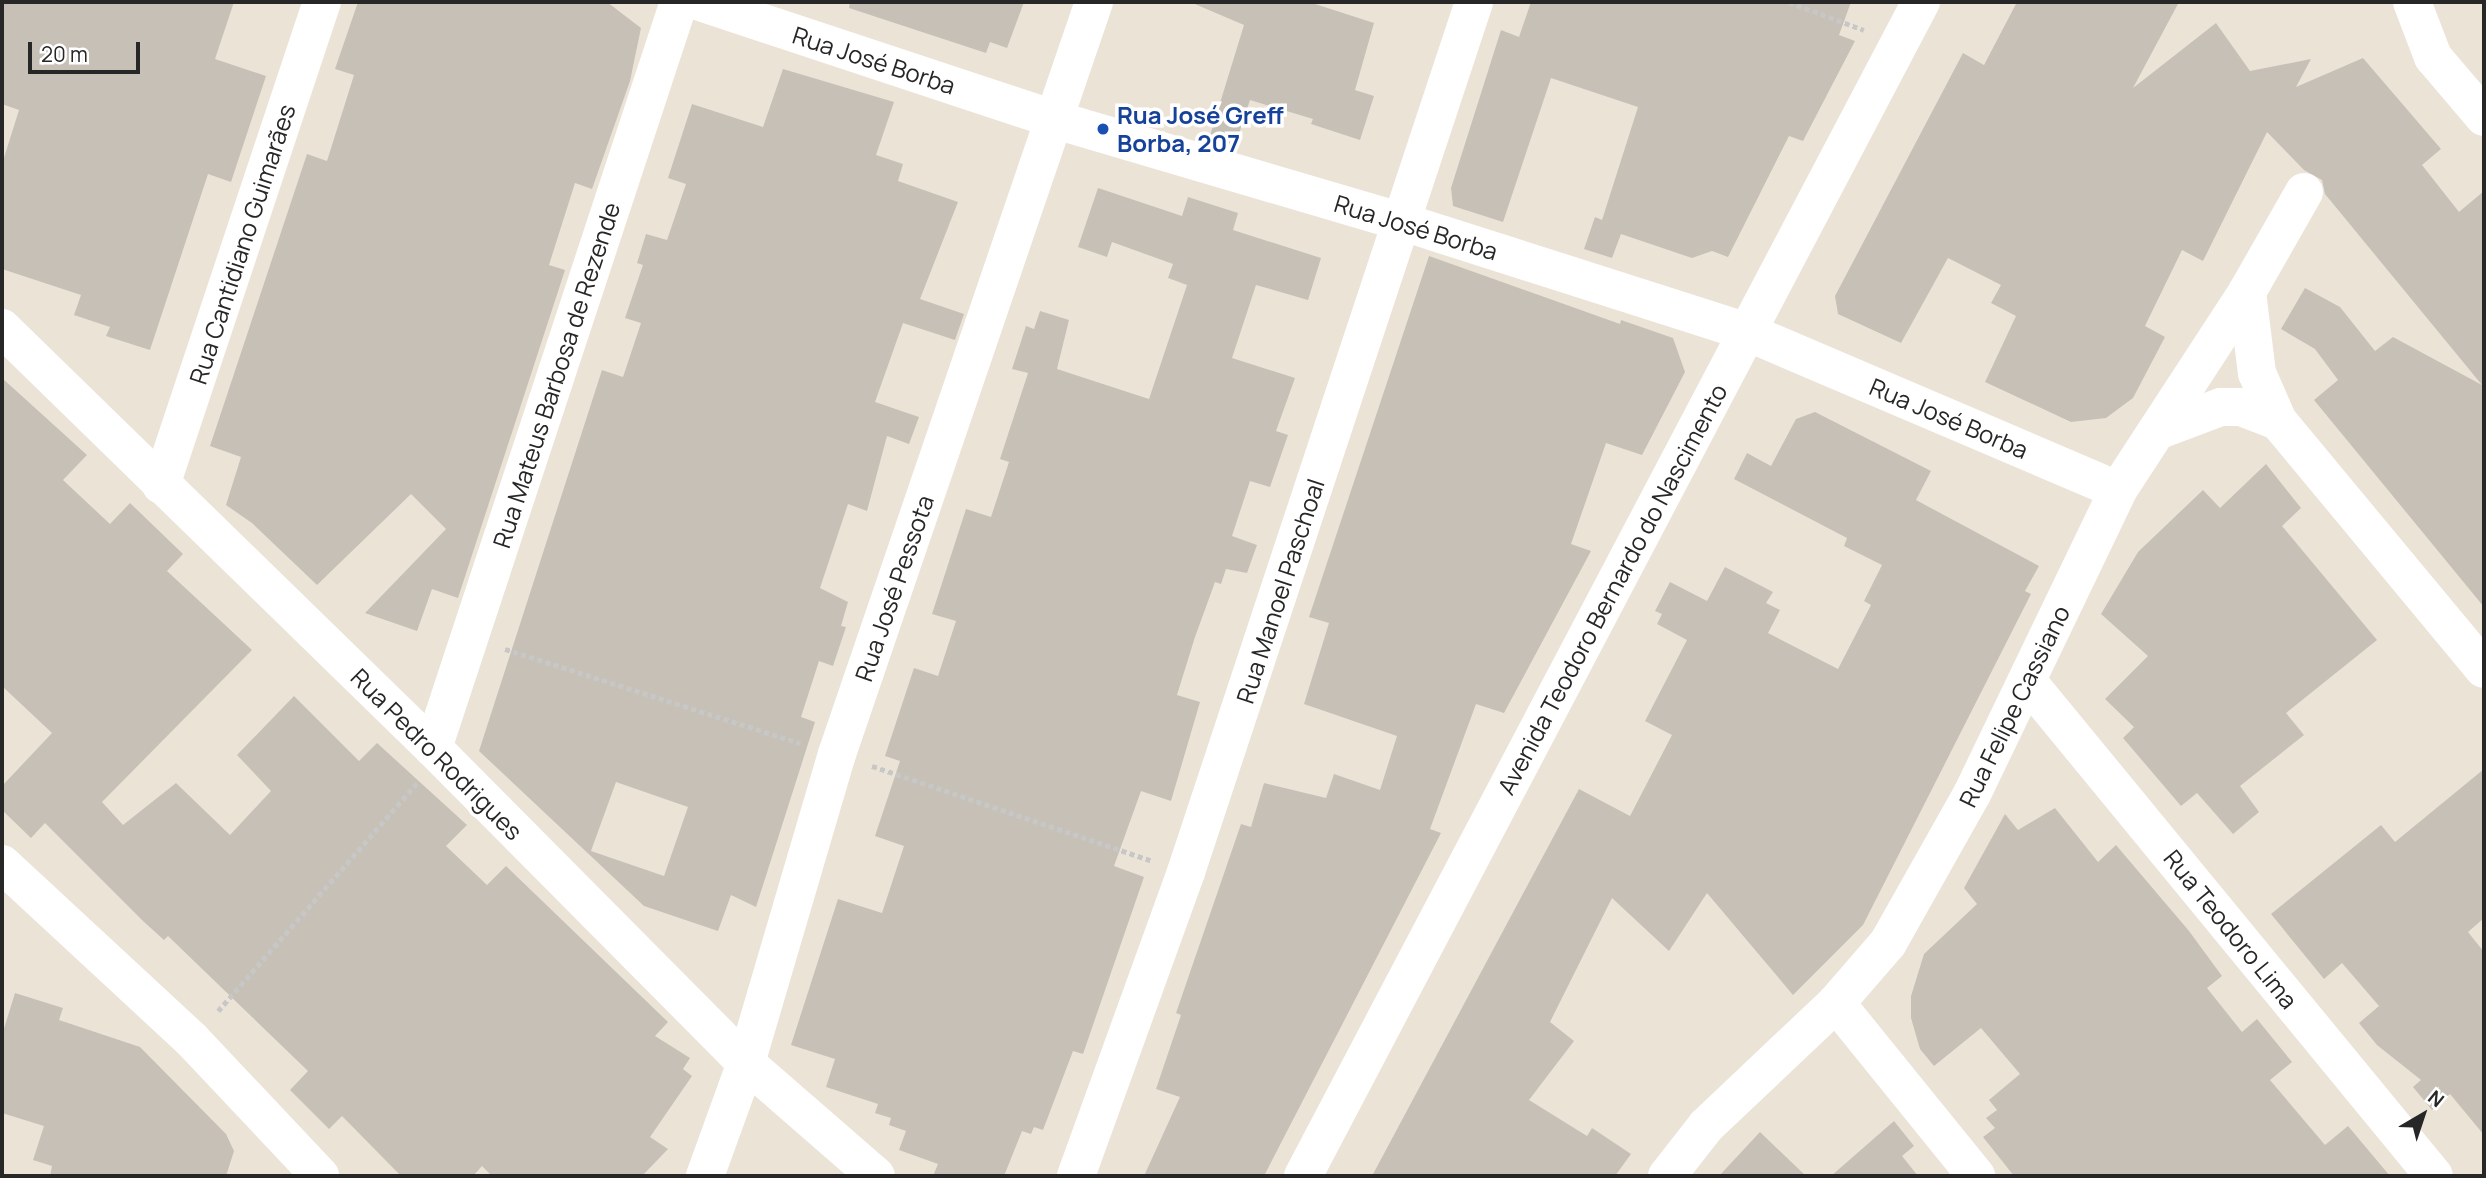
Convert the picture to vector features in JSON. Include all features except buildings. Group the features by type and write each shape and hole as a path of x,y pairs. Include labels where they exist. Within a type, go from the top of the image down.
{"street":[{"name":"Rua Cantidiano Guimarães","path":"161,485 322,2"},
{"name":"Rua Mateus Barbosa de Rezende","path":"437,752 679,2"},
{"name":"Rua José Borba","path":"700,2 1056,120 1403,222 1747,331 2118,490"},
{"name":"Rua José Pessota","path":"705,1176 746,1063 837,754 1056,120 1094,2"},
{"name":"Rua Manoel Paschoal","path":"1076,1176 1186,872 1474,2"},
{"name":"Avenida Teodoro Bernardo do Nascimento","path":"1303,1176 1921,2"},
{"path":"2412,2 2433,57 2484,117"},
{"name":"Rua Felipe Cassiano","path":"1667,1176 1706,1126 1836,1003 1888,943 1927,879 2028,682 2118,490 2247,292 2304,192"},
{"path":"2247,292 2257,373 2278,421 2484,669"},
{"name":"Rua Pedro Rodrigues","path":"2,328 437,752 746,1063 876,1176"},
{"path":"2157,431 2221,407 2241,407 2278,421"},
{"name":"Rua Teodoro Lima","path":"2028,682 2434,1176"},
{"path":"5,882 192,1040 285,1161 320,1176"},
{"path":"1836,1003 1976,1176"}],"path":[{"path":"1789,2 1899,43"},
{"path":"192,1040 437,752"}],"place":[{"name":"Rua José Greff Borba, 207","path":"1103,129"}]}
